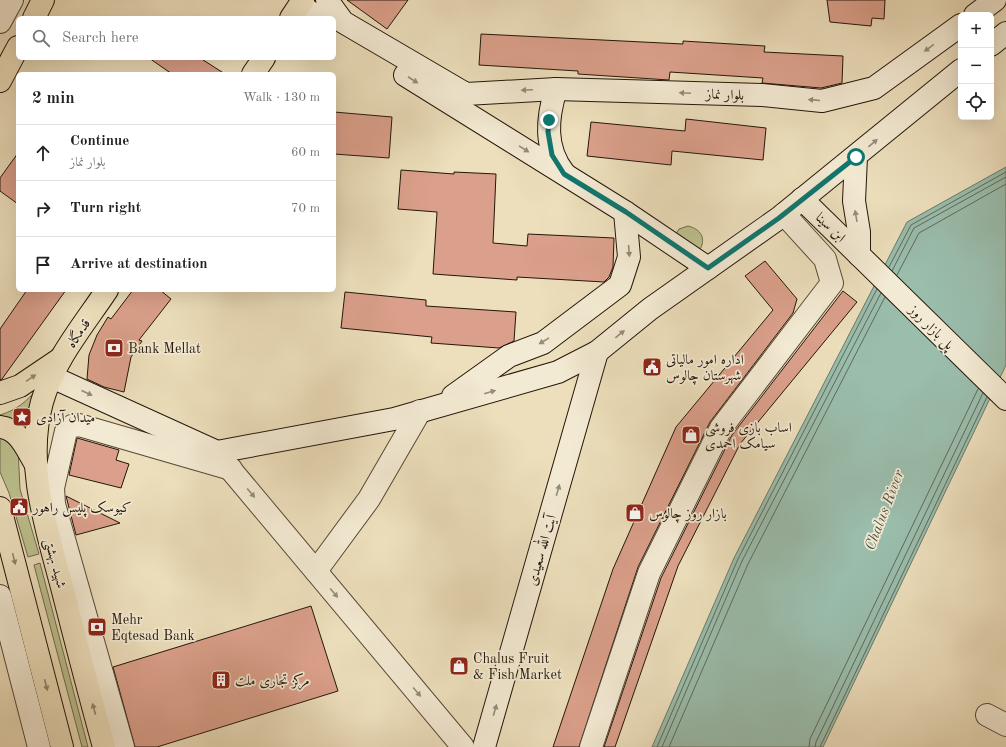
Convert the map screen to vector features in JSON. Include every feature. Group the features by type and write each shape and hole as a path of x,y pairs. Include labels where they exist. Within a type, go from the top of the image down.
{"main road":[{"path":"0,22 12,0"},
{"path":"35,16 43,0"},
{"name":"بلوار نماز","path":"327,0 343,22 466,94 556,89 762,96 822,101 874,88 958,27"},
{"path":"979,12 995,0"},
{"path":"297,6 315,16"},
{"path":"336,29 414,81 626,212 708,268"},
{"path":"994,43 1006,33"},
{"path":"0,81 16,51"},
{"path":"254,72 263,60"},
{"path":"217,452 394,419 558,372 597,352 650,309 784,214 856,157 958,72"},
{"path":"556,89 550,114 548,132 552,155 564,174"},
{"path":"856,157 854,201 859,232 859,255"},
{"name":"ابن سینا","path":"802,199 859,255"},
{"path":"316,571 430,409 509,356 543,343 620,285 629,257 626,212"},
{"path":"592,747 649,574 721,428 832,283 825,259 784,214"},
{"name":"پل بازار روز","path":"859,255 1006,400"},
{"name":"قدمگاه","path":"56,368 106,292"},
{"name":"آیت الله سعیدی","path":"484,747 597,352"},
{"path":"0,393 20,386 56,368 217,452 463,747"},
{"name":"شهید بهشتی","path":"56,368 42,403 35,463 43,514 104,747"},
{"path":"123,747 54,504 53,488 66,431 72,426 79,425 231,469"},
{"path":"0,427 13,430 18,435 35,463"},
{"path":"1,508 62,747"},
{"path":"0,596 39,747"}],"green space":[{"path":"688,226 696,229 701,235 702,242 699,251 674,237 679,229"},
{"path":"38,388 24,428 0,418 0,415 21,404"},
{"path":"0,435 18,448 20,489 39,554 28,557 9,493 0,472"},
{"path":"40,563 88,747 82,747 34,565"}],"water":[{"name":"Chalus River","path":"1006,167 1006,365 823,747 652,747 734,558 907,222"}],"building":[{"path":"347,0 408,0 387,29"},
{"path":"827,0 885,0 884,19 872,18 871,26 830,22"},
{"path":"481,34 683,44 683,41 765,46 764,52 843,56 842,83 821,88 762,83 763,78 670,72 669,80 578,74 578,71 479,65"},
{"path":"152,60 203,60 222,72 169,72"},
{"path":"336,112 392,117 389,158 336,154"},
{"path":"686,119 766,128 763,160 672,151 671,165 587,156 591,122 685,131"},
{"path":"16,156 16,203 0,191 0,178"},
{"path":"401,170 454,174 454,172 496,174 493,243 527,246 528,234 614,238 613,267 609,277 604,282 517,277 517,280 433,274 437,212 398,209"},
{"path":"765,261 797,299 793,313 710,422 638,567 579,747 553,747 613,569 676,427 773,310 745,276"},
{"path":"843,291 857,302 740,444 678,566 615,747 604,747 661,578 732,435"},
{"path":"26,292 65,292 0,380 0,329"},
{"name":"Bank Mellat","path":"131,292 162,292 171,299 139,340 142,341 131,357 124,392 104,387 87,379 89,355 97,335 108,317 111,319"},
{"path":"345,292 426,300 426,306 516,312 514,341 499,348 431,343 432,337 341,328"},
{"path":"77,438 119,450 116,460 129,464 121,488 69,475"},
{"path":"66,496 120,523 76,535"},
{"name":"مرکز تجاری ملت","path":"311,606 338,691 157,747 135,747 113,667"}],"place":[{"name":"Bank Mellat","path":"114,348"},
{"name":"اداره امور مالیاتی شهرستان چالوس","path":"652,367"},
{"name":"میدان آزادی","path":"22,417"},
{"name":"اساب بازی فروشی سیامک احمدی","path":"691,435"},
{"name":"کیوسک پلیس راهور","path":"19,507"},
{"name":"بازار روز چالوس","path":"635,513"},
{"name":"Mehr Eqtesad Bank","path":"97,627"},
{"name":"Chalus Fruit & Fish Market","path":"459,666"},
{"name":"مرکز تجاری ملت","path":"221,680"}],"route":[{"path":"549,120 548,132 552,155 564,174 626,212 708,268 779,218 856,157"}]}
